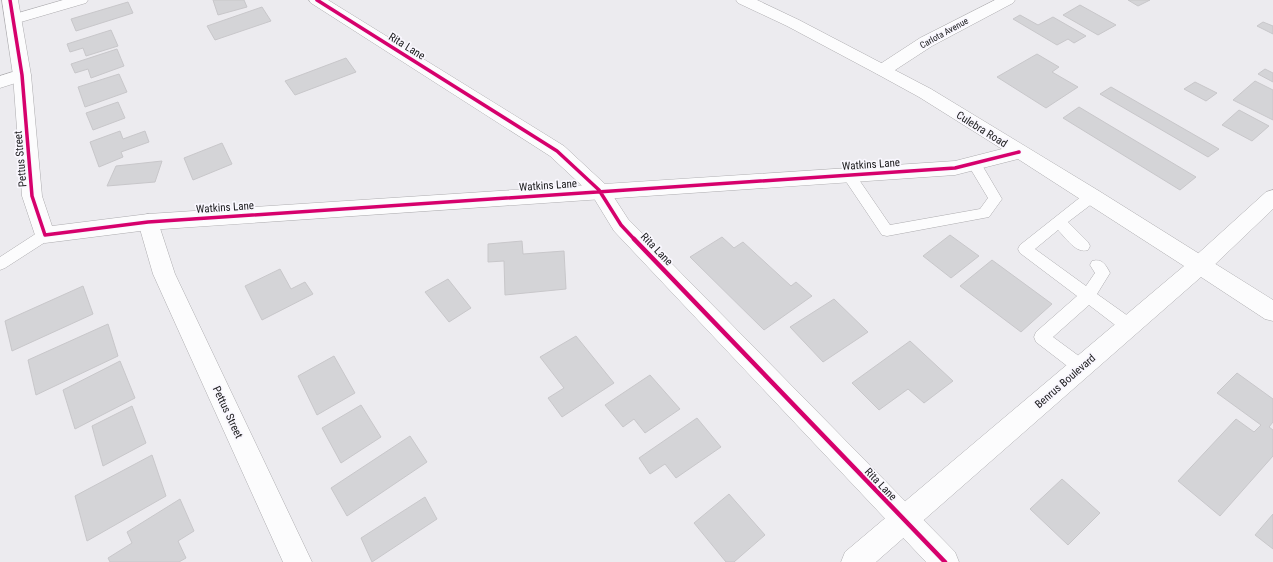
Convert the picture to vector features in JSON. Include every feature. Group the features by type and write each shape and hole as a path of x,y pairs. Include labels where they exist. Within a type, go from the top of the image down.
{"street":[{"name":"Pettus Street","path":"10,0 22,75 32,196 45,235"},
{"path":"14,19 80,0"},
{"name":"Rita Lane","path":"317,0 557,151 599,190 622,225 945,562"},
{"name":"Culebra Road","path":"744,0 793,23 925,93 1092,196 1273,312"},
{"name":"Carlota Avenue","path":"883,70 926,42 1007,0"},
{"path":"0,82 22,75"},
{"name":"Watkins Lane","path":"148,222 599,190 955,168 1019,152"},
{"name":"Benrus Boulevard","path":"855,562 903,519 1200,265 1273,198"},
{"name":"Pettus Street","path":"148,222 164,274 298,562"},
{"path":"45,235 148,222"}],"lane":[{"path":"848,174 887,231 984,213 995,199 974,163"},
{"path":"1092,196 1024,250 1129,326"},
{"path":"1059,222 1084,246"},
{"path":"0,264 45,235"},
{"path":"1081,367 1042,337 1088,296 1103,273 1097,265"}],"building":[{"path":"213,0 244,0 247,7 218,15"},
{"path":"1128,0 1150,0 1138,6"},
{"path":"128,2 133,13 76,31 71,19"},
{"path":"1080,5 1116,25 1098,35 1063,15"},
{"path":"262,7 271,21 215,40 207,26"},
{"path":"1020,15 1038,25 1053,17 1086,36 1074,43 1068,39 1057,45 1013,19"},
{"path":"1263,22 1273,26 1273,34 1257,26"},
{"path":"111,30 118,46 86,56 83,48 70,52 67,44"},
{"path":"117,49 124,66 91,78 88,69 75,73 71,64"},
{"path":"1037,54 1059,67 1052,72 1078,87 1046,108 997,77"},
{"path":"346,58 356,72 295,95 285,81"},
{"path":"1265,69 1273,73 1273,82 1258,74"},
{"path":"119,74 127,92 85,107 78,87"},
{"path":"1255,81 1273,90 1273,120 1233,100"},
{"path":"1195,82 1217,93 1206,101 1184,89"},
{"path":"1111,87 1219,149 1208,157 1100,94"},
{"path":"118,102 125,118 93,130 86,113"},
{"path":"1079,107 1196,177 1180,190 1063,118"},
{"path":"1239,110 1269,126 1252,141 1222,125"},
{"path":"120,131 123,139 145,131 149,142 121,152 123,157 99,167 90,142"},
{"path":"222,143 232,164 193,180 184,158"},
{"path":"162,161 155,182 107,186 116,166"},
{"path":"950,235 979,256 951,278 923,256"},
{"path":"722,237 734,248 743,242 791,286 796,282 812,296 764,330 690,257"},
{"path":"522,241 523,254 564,251 566,289 505,295 504,261 488,262 488,244"},
{"path":"992,260 1052,304 1021,332 960,286"},
{"path":"280,269 291,289 305,282 313,294 262,320 245,286"},
{"path":"448,279 471,308 449,322 425,292"},
{"path":"83,286 93,314 12,351 5,321"},
{"path":"834,299 868,332 823,362 790,327"},
{"path":"108,324 118,356 36,395 28,360"},
{"path":"576,336 614,383 562,417 548,398 564,388 540,357"},
{"path":"910,341 953,381 924,403 908,389 879,410 852,383"},
{"path":"334,356 355,393 317,415 298,376"},
{"path":"120,361 135,398 75,429 63,390"},
{"path":"1237,373 1273,399 1273,422 1269,427 1273,430 1273,456 1220,516 1178,481 1236,419 1254,432 1261,425 1217,393"},
{"path":"650,375 680,409 645,433 634,419 623,427 605,405"},
{"path":"361,405 381,437 341,463 322,428"},
{"path":"132,406 146,443 103,466 92,426"},
{"path":"697,418 721,447 676,478 665,464 650,474 639,458"},
{"path":"410,436 427,462 347,516 331,488"},
{"path":"152,455 166,496 87,541 75,496"},
{"path":"1062,479 1100,513 1068,545 1030,509"},
{"path":"729,494 765,535 734,562 726,562 694,523"},
{"path":"425,497 437,519 372,562 361,538"},
{"path":"180,499 194,531 178,541 186,558 179,562 110,562 108,558 132,543 127,532"},
{"path":"1273,514 1273,549 1255,535"}],"cycle path":[{"path":"10,0 22,75 32,196 45,235 148,222 955,168 1019,152"},
{"path":"317,0 557,151 599,190 621,225 945,562"}]}
